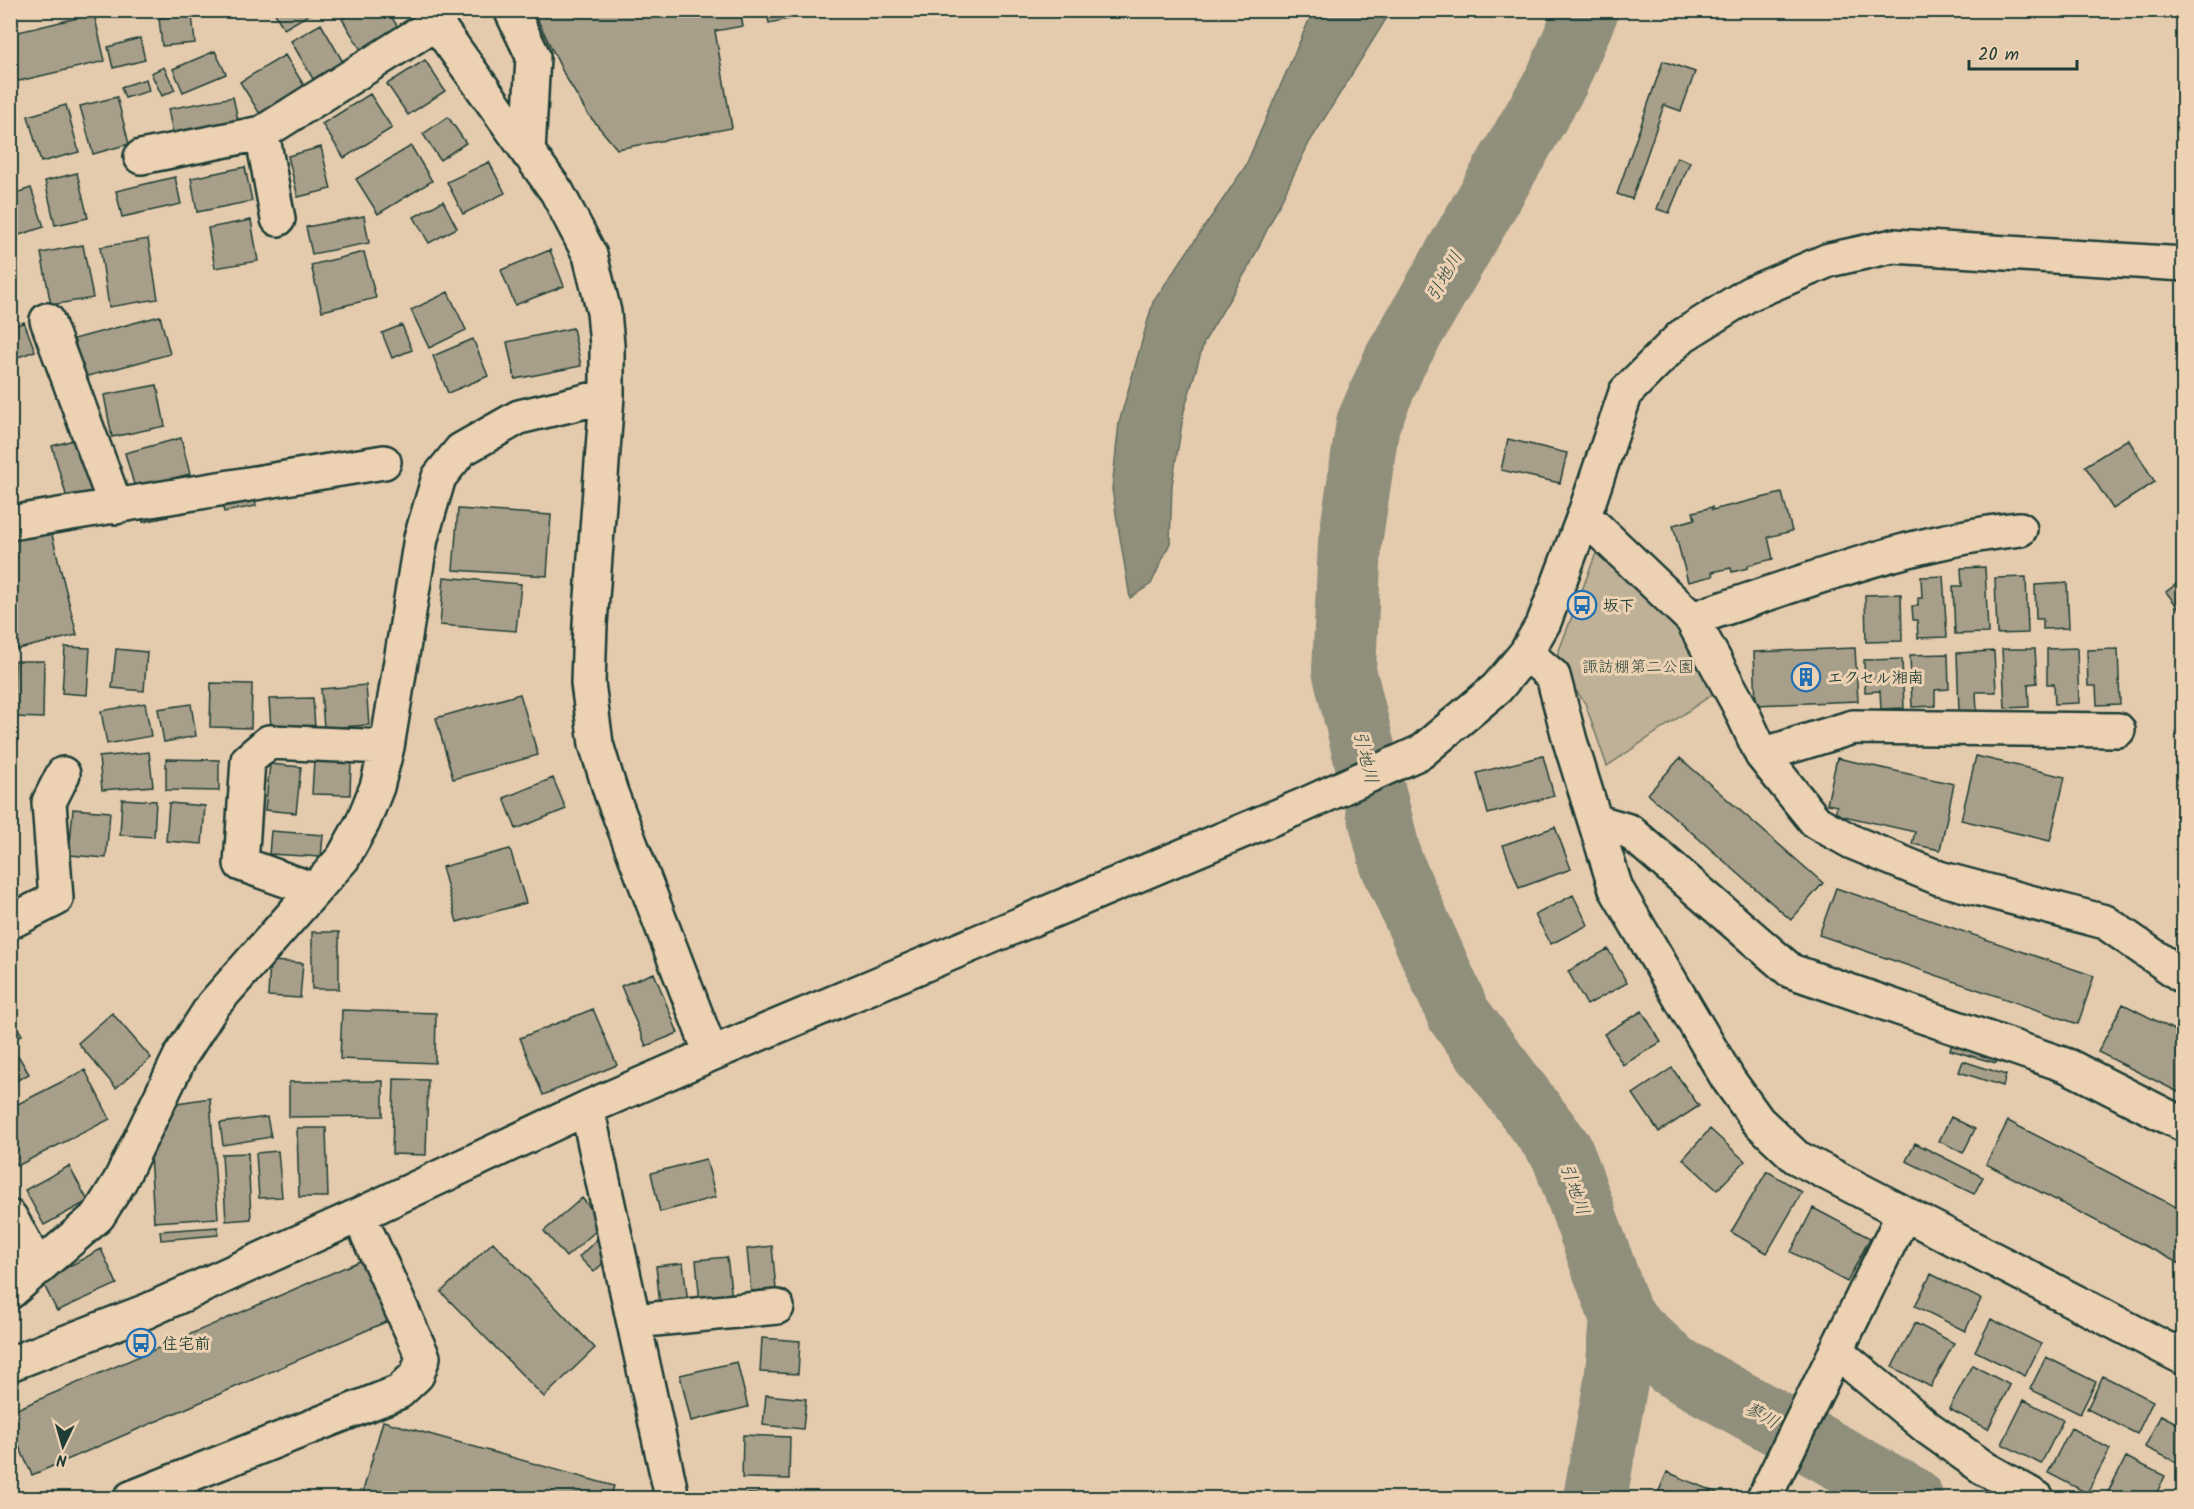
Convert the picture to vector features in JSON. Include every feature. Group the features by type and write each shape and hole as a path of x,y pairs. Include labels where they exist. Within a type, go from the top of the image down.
{"street":[{"path":"511,10 532,56 528,153"},
{"path":"141,157 262,133 433,17 557,192 591,255 604,312 607,345 607,396 588,683 596,744 615,804 711,1054"},
{"path":"262,133 278,219"},
{"path":"10,1364 147,1311 587,1108 1320,798 1421,752 1497,688 1526,653 1544,622 1584,516 1626,392 1682,336 1749,294 1829,260 1893,246 2184,264"},
{"path":"47,320 116,507"},
{"path":"10,1292 98,1216 120,1181 181,1054 213,1005 343,858 363,822 377,787 387,747 421,538 439,477 462,450 519,417 607,396"},
{"path":"10,523 384,462"},
{"path":"1584,516 1692,618 1739,705 1762,755 1816,822 1852,842 1939,878 2105,922 2184,977"},
{"path":"1692,618 1893,554 1975,534 2020,529"},
{"path":"1526,653 1553,676 1570,741 1616,889 1728,1079 1758,1120 1796,1157 2184,1358"},
{"path":"1762,755 1853,727 2118,730"},
{"path":"314,890 241,864 248,760 269,742 387,747"},
{"path":"10,922 56,899 49,802 63,774"},
{"path":"1595,821 1629,831 1791,971 2068,1066 2184,1125"},
{"path":"587,1108 635,1321 671,1498"},
{"path":"1767,1491 1904,1213"},
{"path":"131,1498 399,1392 417,1376 423,1357 359,1215"},
{"path":"10,1217 39,1268"},
{"path":"635,1321 777,1307"},
{"path":"1836,1351 1928,1428 1984,1468 2037,1498"}],"green space":[{"name":"諏訪棚第二公園","path":"1598,548 1689,624 1729,683 1607,766 1585,703 1555,661"}],"shaded area":[{"path":"1313,11 1391,11 1309,143 1251,263 1204,342 1184,411 1172,485 1170,543 1151,584 1130,598 1112,489 1119,423 1153,302 1245,167"}],"building":[{"path":"273,10 317,10 284,29"},
{"path":"355,10 387,10 398,27 361,50 342,19"},
{"path":"533,10 740,10 743,26 715,31 732,128 617,149 587,113 564,74"},
{"path":"766,10 804,10 805,16 769,23"},
{"path":"94,14 105,61 10,83 10,34"},
{"path":"192,15 195,43 162,46 159,18"},
{"path":"321,24 343,62 313,79 291,41"},
{"path":"140,38 145,60 113,68 108,47"},
{"path":"215,51 226,74 183,92 173,69"},
{"path":"285,55 305,87 260,114 240,82"},
{"path":"425,60 445,91 408,115 387,84"},
{"path":"1663,61 1695,72 1681,111 1664,105 1632,199 1617,194"},
{"path":"164,67 175,90 162,96 151,73"},
{"path":"146,79 149,91 125,98 121,87"},
{"path":"370,94 392,128 344,158 322,124"},
{"path":"117,97 129,144 93,154 80,106"},
{"path":"233,97 238,120 173,133 168,109"},
{"path":"66,105 79,152 41,162 28,116"},
{"path":"448,117 466,143 440,160 423,134"},
{"path":"10,133 17,156 10,158"},
{"path":"411,146 432,181 378,214 356,179"},
{"path":"321,147 331,189 298,197 288,156"},
{"path":"1677,157 1690,162 1669,213 1657,209"},
{"path":"489,162 505,193 463,214 447,182"},
{"path":"245,167 252,201 197,212 191,178"},
{"path":"77,173 88,218 55,225 45,181"},
{"path":"175,177 181,204 122,217 116,191"},
{"path":"31,188 44,227 10,238 10,195"},
{"path":"443,201 457,228 429,243 414,217"},
{"path":"364,216 369,243 312,254 306,227"},
{"path":"251,220 258,261 215,268 208,228"},
{"path":"148,239 158,299 109,307 100,247"},
{"path":"83,245 93,298 51,305 41,253"},
{"path":"550,250 564,286 515,305 501,270"},
{"path":"364,252 376,298 322,311 311,265"},
{"path":"448,292 466,330 429,348 411,310"},
{"path":"160,316 170,354 84,377 74,339"},
{"path":"24,322 35,351 10,360 10,328"},
{"path":"402,325 412,350 392,358 382,333"},
{"path":"573,328 581,366 515,379 507,342"},
{"path":"473,339 488,376 448,393 433,356"},
{"path":"157,385 165,426 112,437 104,395"},
{"path":"10,407 15,427 10,428"},
{"path":"181,438 190,474 135,488 125,453"},
{"path":"77,439 92,491 67,498 52,446"},
{"path":"1508,439 1567,453 1560,483 1501,470"},
{"path":"2128,439 2155,482 2113,509 2085,466"},
{"path":"254,492 256,506 224,512 221,498"},
{"path":"1782,493 1792,531 1768,537 1773,559 1748,565 1748,568 1732,572 1731,568 1712,572 1713,576 1688,582 1673,525 1695,519 1693,512 1712,507 1712,510"},
{"path":"165,504 168,517 143,522 140,509"},
{"path":"458,509 551,515 547,576 453,570"},
{"path":"51,531 77,635 10,651 10,541"},
{"path":"1985,567 1988,633 1955,634 1953,586 1962,586 1961,568"},
{"path":"1943,576 1947,637 1918,638 1917,620 1913,620 1912,606 1918,606 1918,598 1922,598 1921,577"},
{"path":"444,577 521,584 516,631 440,625"},
{"path":"2026,577 2028,633 1997,634 1995,578"},
{"path":"2184,578 2184,615 2166,592"},
{"path":"2067,583 2069,628 2043,629 2043,619 2036,619 2035,585"},
{"path":"1901,594 1902,641 1866,642 1865,595"},
{"path":"65,647 90,648 87,695 62,693"},
{"name":"エクセル湘南","path":"1855,648 1858,701 1756,705 1754,652"},
{"path":"2077,648 2079,703 2055,704 2054,684 2047,684 2047,649"},
{"path":"116,649 147,652 144,691 112,688"},
{"path":"2002,649 2035,649 2037,683 2028,684 2029,707 2005,708"},
{"path":"2118,649 2120,704 2097,705 2096,686 2088,686 2087,650"},
{"path":"1994,651 1996,692 1976,692 1977,711 1959,711 1957,653"},
{"path":"1948,654 1949,689 1935,690 1935,706 1912,707 1910,655"},
{"path":"1902,659 1904,708 1881,709 1880,691 1865,692 1864,660"},
{"path":"15,661 44,661 43,718 13,717"},
{"path":"211,683 252,684 251,728 210,727"},
{"path":"366,685 369,725 324,728 321,689"},
{"path":"520,694 538,755 453,779 436,718"},
{"path":"313,698 315,727 271,728 269,699"},
{"path":"145,703 151,736 107,744 101,711"},
{"path":"191,704 196,736 164,742 158,709"},
{"path":"149,752 153,786 102,790 99,757"},
{"path":"1543,756 1554,796 1488,814 1477,773"},
{"path":"1976,756 2065,777 2050,841 1961,820"},
{"path":"1680,758 1823,883 1791,920 1648,794"},
{"path":"1837,758 1954,784 1940,850 1912,844 1915,832 1835,814 1837,806 1827,804"},
{"path":"166,759 219,760 219,791 166,790"},
{"path":"314,759 351,761 350,795 312,794"},
{"path":"270,764 301,767 296,813 265,810"},
{"path":"553,778 566,809 516,829 504,798"},
{"path":"122,799 156,801 154,837 120,835"},
{"path":"169,803 205,806 202,844 166,841"},
{"path":"73,809 110,812 106,858 69,855"},
{"path":"1555,827 1571,869 1519,888 1503,845"},
{"path":"271,831 323,835 321,857 269,854"},
{"path":"510,849 526,903 457,922 442,867"},
{"path":"1836,888 2094,976 2078,1024 1819,935"},
{"path":"1573,895 1588,925 1551,944 1535,915"},
{"path":"312,932 339,932 339,989 312,989"},
{"path":"1608,949 1627,983 1587,1005 1568,971"},
{"path":"270,961 303,963 300,998 268,996"},
{"path":"654,973 678,1033 646,1046 621,986"},
{"path":"2123,1004 2184,1035 2184,1095 2098,1052"},
{"path":"593,1009 617,1065 543,1095 520,1038"},
{"path":"342,1010 436,1013 435,1063 340,1059"},
{"path":"1642,1011 1661,1042 1623,1065 1604,1034"},
{"path":"112,1013 151,1058 116,1088 78,1043"},
{"path":"10,1015 22,1035 10,1042"},
{"path":"1954,1037 2000,1051 1996,1063 1950,1050"},
{"path":"19,1057 29,1074 10,1084 10,1062"},
{"path":"1963,1061 2006,1075 2003,1086 1959,1072"},
{"path":"1672,1068 1699,1106 1659,1132 1633,1094"},
{"path":"85,1070 110,1119 17,1166 10,1152 10,1108"},
{"path":"394,1079 428,1080 426,1155 392,1154"},
{"path":"383,1081 383,1116 289,1117 289,1082"},
{"path":"210,1098 218,1218 154,1222 150,1153 177,1103"},
{"path":"267,1117 271,1137 223,1145 220,1123"},
{"path":"1951,1117 1975,1129 1963,1153 1939,1141"},
{"path":"2008,1121 2184,1211 2184,1266 1986,1164"},
{"path":"297,1128 326,1128 328,1197 299,1197"},
{"path":"1710,1129 1745,1161 1717,1190 1683,1159"},
{"path":"1915,1143 1983,1177 1974,1194 1906,1161"},
{"path":"278,1151 282,1197 259,1198 256,1153"},
{"path":"248,1153 251,1219 226,1221 222,1154"},
{"path":"706,1159 716,1197 660,1212 651,1173"},
{"path":"69,1166 88,1201 44,1225 25,1190"},
{"path":"1767,1171 1802,1192 1767,1253 1731,1232"},
{"path":"582,1198 604,1224 566,1257 544,1231"},
{"path":"1813,1208 1870,1238 1847,1282 1791,1252"},
{"path":"218,1227 218,1235 161,1240 160,1231"},
{"path":"598,1238 613,1253 594,1272 579,1257"},
{"path":"493,1242 595,1348 544,1397 441,1292"},
{"path":"772,1246 776,1289 751,1291 747,1249"},
{"path":"101,1249 117,1284 57,1311 42,1281"},
{"path":"727,1257 732,1299 700,1303 696,1260"},
{"path":"362,1260 388,1321 32,1475 10,1426 10,1412"},
{"path":"683,1263 688,1303 660,1306 656,1266"},
{"path":"1931,1274 1981,1299 1965,1331 1915,1306"},
{"path":"1991,1319 2041,1344 2025,1376 1975,1351"},
{"path":"1915,1323 1954,1343 1931,1387 1892,1367"},
{"path":"762,1338 800,1341 798,1374 760,1372"},
{"path":"2046,1357 2096,1382 2080,1414 2030,1389"},
{"path":"737,1362 748,1407 691,1421 680,1375"},
{"path":"1972,1365 2010,1385 1988,1429 1949,1409"},
{"path":"2103,1376 2153,1401 2137,1434 2087,1409"},
{"path":"766,1395 806,1399 803,1429 763,1425"},
{"path":"2024,1400 2063,1420 2041,1464 2002,1444"},
{"path":"2161,1415 2184,1427 2184,1466 2145,1447"},
{"path":"383,1421 614,1486 610,1498 361,1498"},
{"path":"2071,1428 2110,1449 2087,1493 2048,1473"},
{"path":"743,1435 790,1437 789,1479 742,1478"},
{"path":"2126,1457 2165,1476 2154,1498 2105,1498"},
{"path":"1667,1472 1717,1493 1716,1498 1656,1498"},
{"path":"701,1493 764,1494 763,1498 701,1498"}],"waterway":[{"name":"引地川","path":"1587,10 1557,80 1395,361 1368,423 1350,543 1344,670 1391,862 1459,1015 1562,1152 1622,1319 1616,1382 1595,1498"},
{"name":"蓼川","path":"1622,1319 1673,1366 1911,1498"}],"place":[{"name":"坂下","path":"1582,605"},
{"name":"エクセル湘南","path":"1806,677"},
{"name":"住宅前","path":"141,1343"}]}
